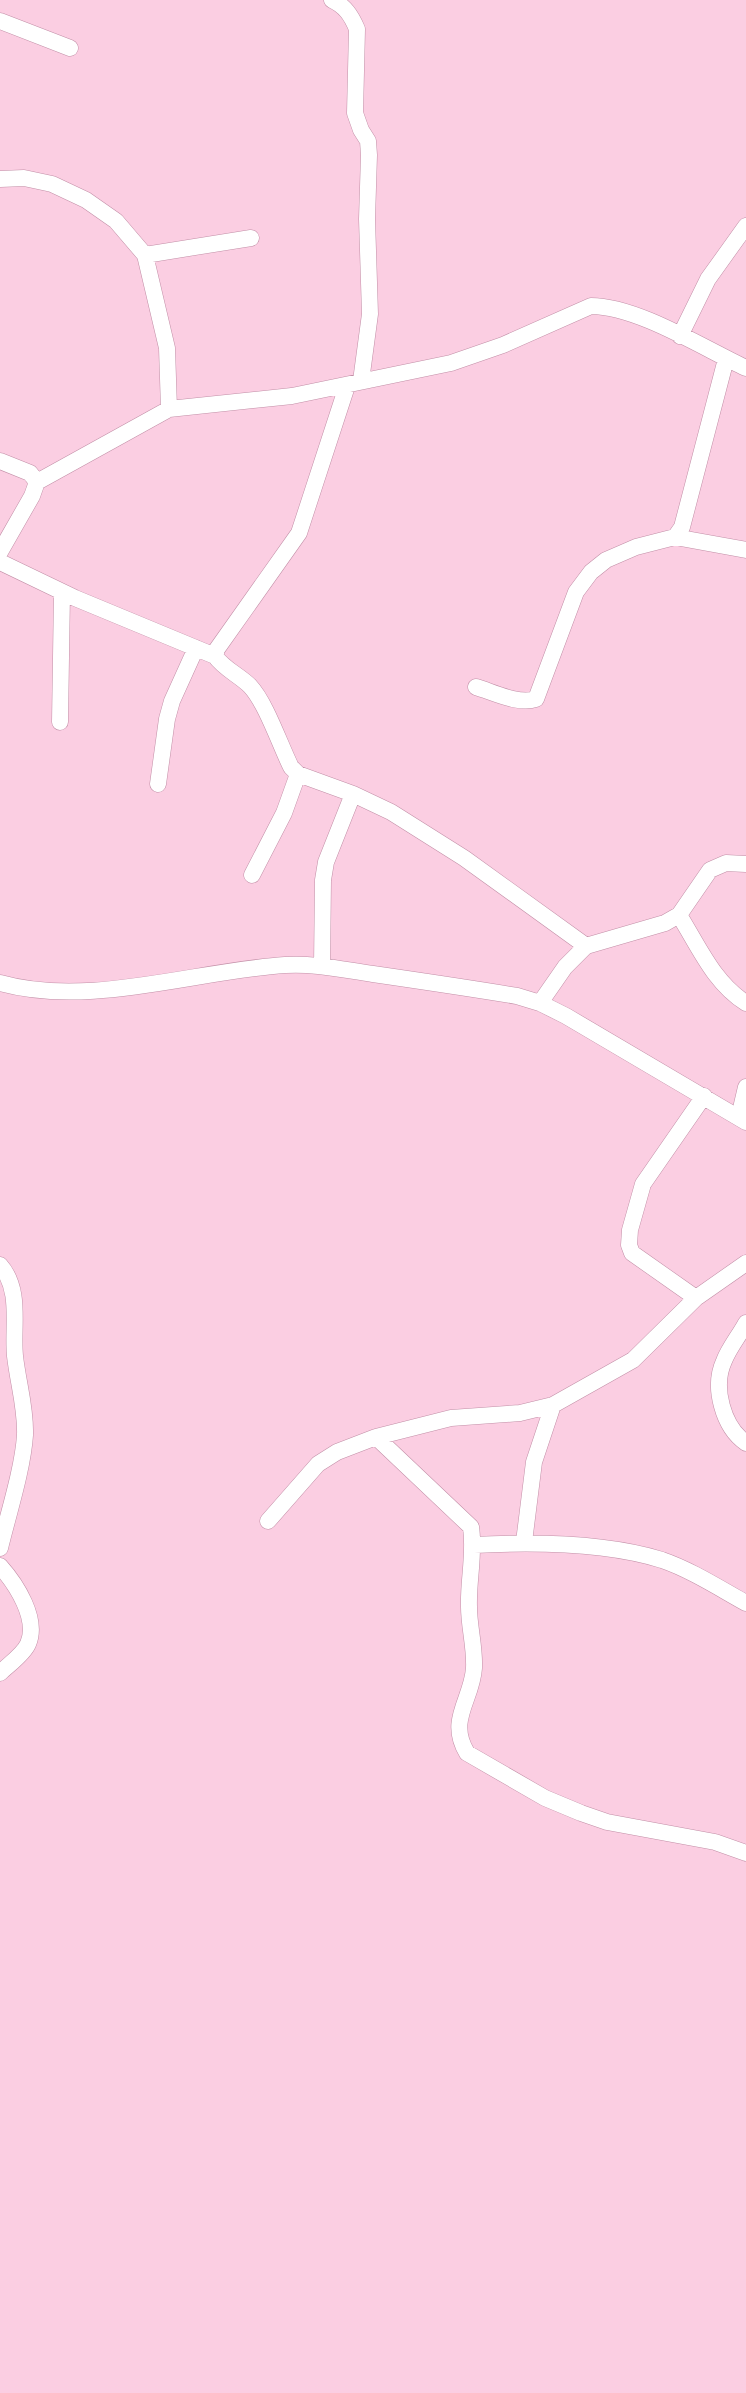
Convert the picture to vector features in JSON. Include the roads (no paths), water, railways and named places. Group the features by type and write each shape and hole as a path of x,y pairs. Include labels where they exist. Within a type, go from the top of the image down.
{"street":[{"path":"215,656 217,649 299,533 354,384 370,314 367,219 368,141 361,130 356,113 357,29 352,18 342,5 332,0"},
{"path":"0,21 70,48"},
{"path":"0,179 24,178 52,184 86,200 116,221 145,255 167,348 168,409"},
{"path":"680,336 708,279 746,226"},
{"path":"145,255 251,238"},
{"path":"0,552 32,496 37,482 168,409 292,396 451,363 503,345 591,306 606,306 637,316 746,368"},
{"path":"675,537 682,527 685,519 726,359"},
{"path":"0,461 30,473 37,482"},
{"path":"476,687 519,700 529,701 536,699 576,592 591,572 606,560 636,547 675,537 746,550"},
{"path":"0,562 62,592 215,656 220,663 250,686 259,698 291,767 298,774 353,794 391,812 464,858 586,946"},
{"path":"60,722 62,592"},
{"path":"158,784 167,719 172,701 196,648"},
{"path":"252,875 284,813 298,774"},
{"path":"322,966 323,880 325,868 353,794"},
{"path":"540,1003 565,967 586,946 665,923 679,915 710,870 726,863 746,864"},
{"path":"679,915 718,980 732,994 746,1003"},
{"path":"0,983 21,989 59,993 111,989 279,966 322,966 517,996 540,1003 566,1016 704,1096 742,1120 746,1086"},
{"path":"696,1298 632,1254 629,1245 630,1230 643,1184 650,1170 704,1096"},
{"path":"268,1521 318,1464 337,1452 376,1437 451,1418 520,1413 552,1405 633,1360 696,1298 746,1262"},
{"path":"0,1265 5,1270 13,1295 15,1355 22,1398 25,1436 0,1548"},
{"path":"746,1324 723,1362 718,1387 727,1420 736,1436 746,1443"},
{"path":"524,1542 534,1462 552,1405"},
{"path":"376,1437 471,1527 474,1545 469,1608 474,1669 464,1701 459,1731 461,1743 467,1753 546,1798 581,1813 607,1822 715,1842 746,1853"},
{"path":"474,1545 524,1542 608,1549 662,1560 746,1603"},
{"path":"0,1566 12,1580 25,1606 30,1635 28,1646 0,1673"}]}
